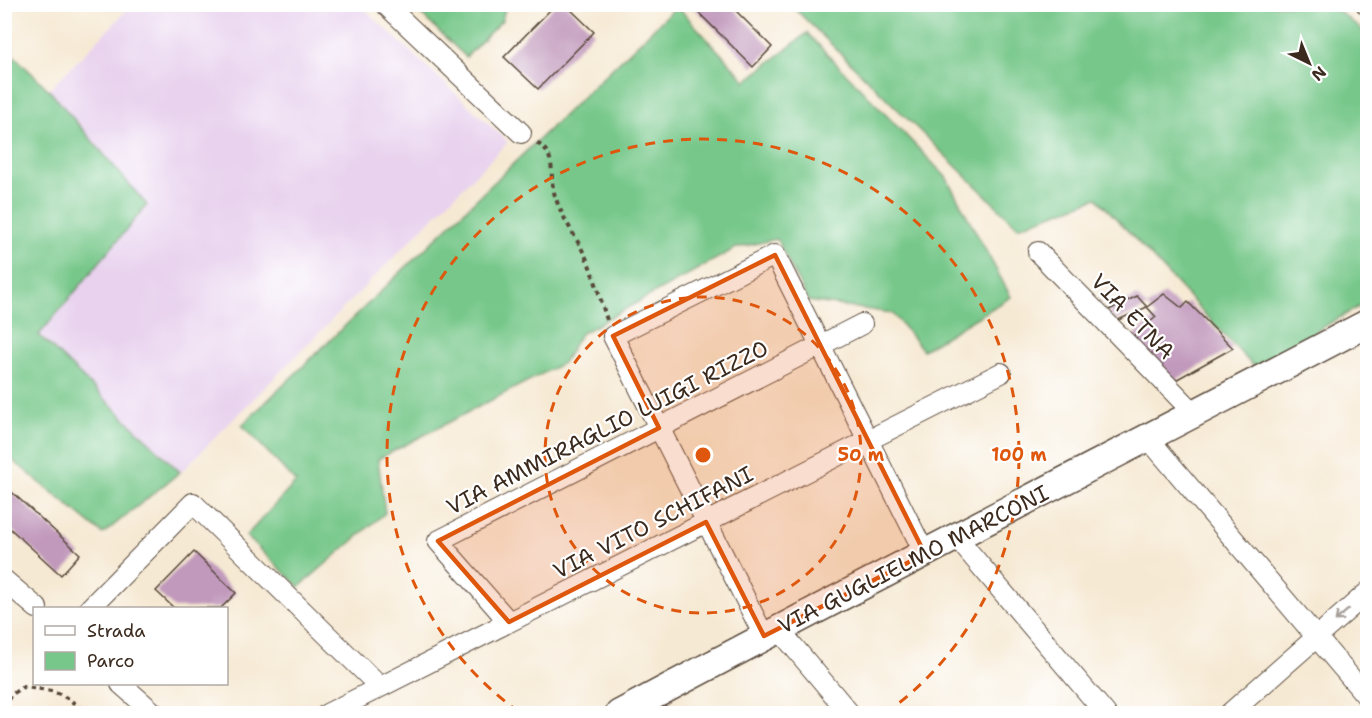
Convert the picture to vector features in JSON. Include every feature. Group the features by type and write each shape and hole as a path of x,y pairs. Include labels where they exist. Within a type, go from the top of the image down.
{"main road":[{"name":"VIA GUGLIELMO MARCONI","path":"619,714 771,632 957,538 1368,323"}],"street":[{"path":"386,4 521,133"},
{"name":"VIA ETNA","path":"1038,252 1195,414"},
{"path":"841,710 771,632 706,522 613,336 775,255 925,554"},
{"name":"VIA AMMIRAGLIO LUIGI RIZZO","path":"509,622 438,541 862,324"},
{"name":"VIA VITO SCHIFANI","path":"327,714 1001,374"},
{"path":"1148,438 1368,698"},
{"path":"92,607 193,503 380,687"},
{"path":"957,538 1106,714"},
{"path":"4,580 35,607"},
{"path":"1229,714 1368,592"},
{"path":"122,685 155,714"}],"path":[{"path":"521,133 544,148 550,158 554,175 553,187 561,210 590,267 613,336"},
{"path":"4,708 10,696 22,687 53,690 68,697 87,714"}],"highlighted area":[{"path":"775,255 925,554 764,636 706,522 509,622 438,541 659,428 613,336"}],"shaded area":[{"path":"132,5 360,5 508,142 181,472 38,335 147,205 49,90"}],"green space":[{"path":"411,5 506,5 502,20 466,57"},
{"path":"791,5 1331,5 1367,34 1367,302 1254,367 1097,198 1018,227"},
{"path":"677,6 746,81 807,33 946,177 1011,297 923,350 892,313 808,301 777,239 736,248 580,334 563,363 378,459 385,513 299,587 246,536 296,482 242,425"},
{"path":"4,46 49,90 147,205 39,335 180,472 103,534 5,454"}],"building":[{"path":"556,4 569,4 567,6 594,32 538,89 504,57"},
{"path":"690,4 729,4 772,47 753,67"},
{"path":"1164,294 1182,308 1188,302 1233,348 1172,382 1131,338 1156,317 1147,307"},
{"path":"1137,296 1147,307 1116,321 1107,311"},
{"path":"4,485 80,554 61,575 4,523"},
{"path":"194,552 236,593 222,607 173,607 156,591"}]}
